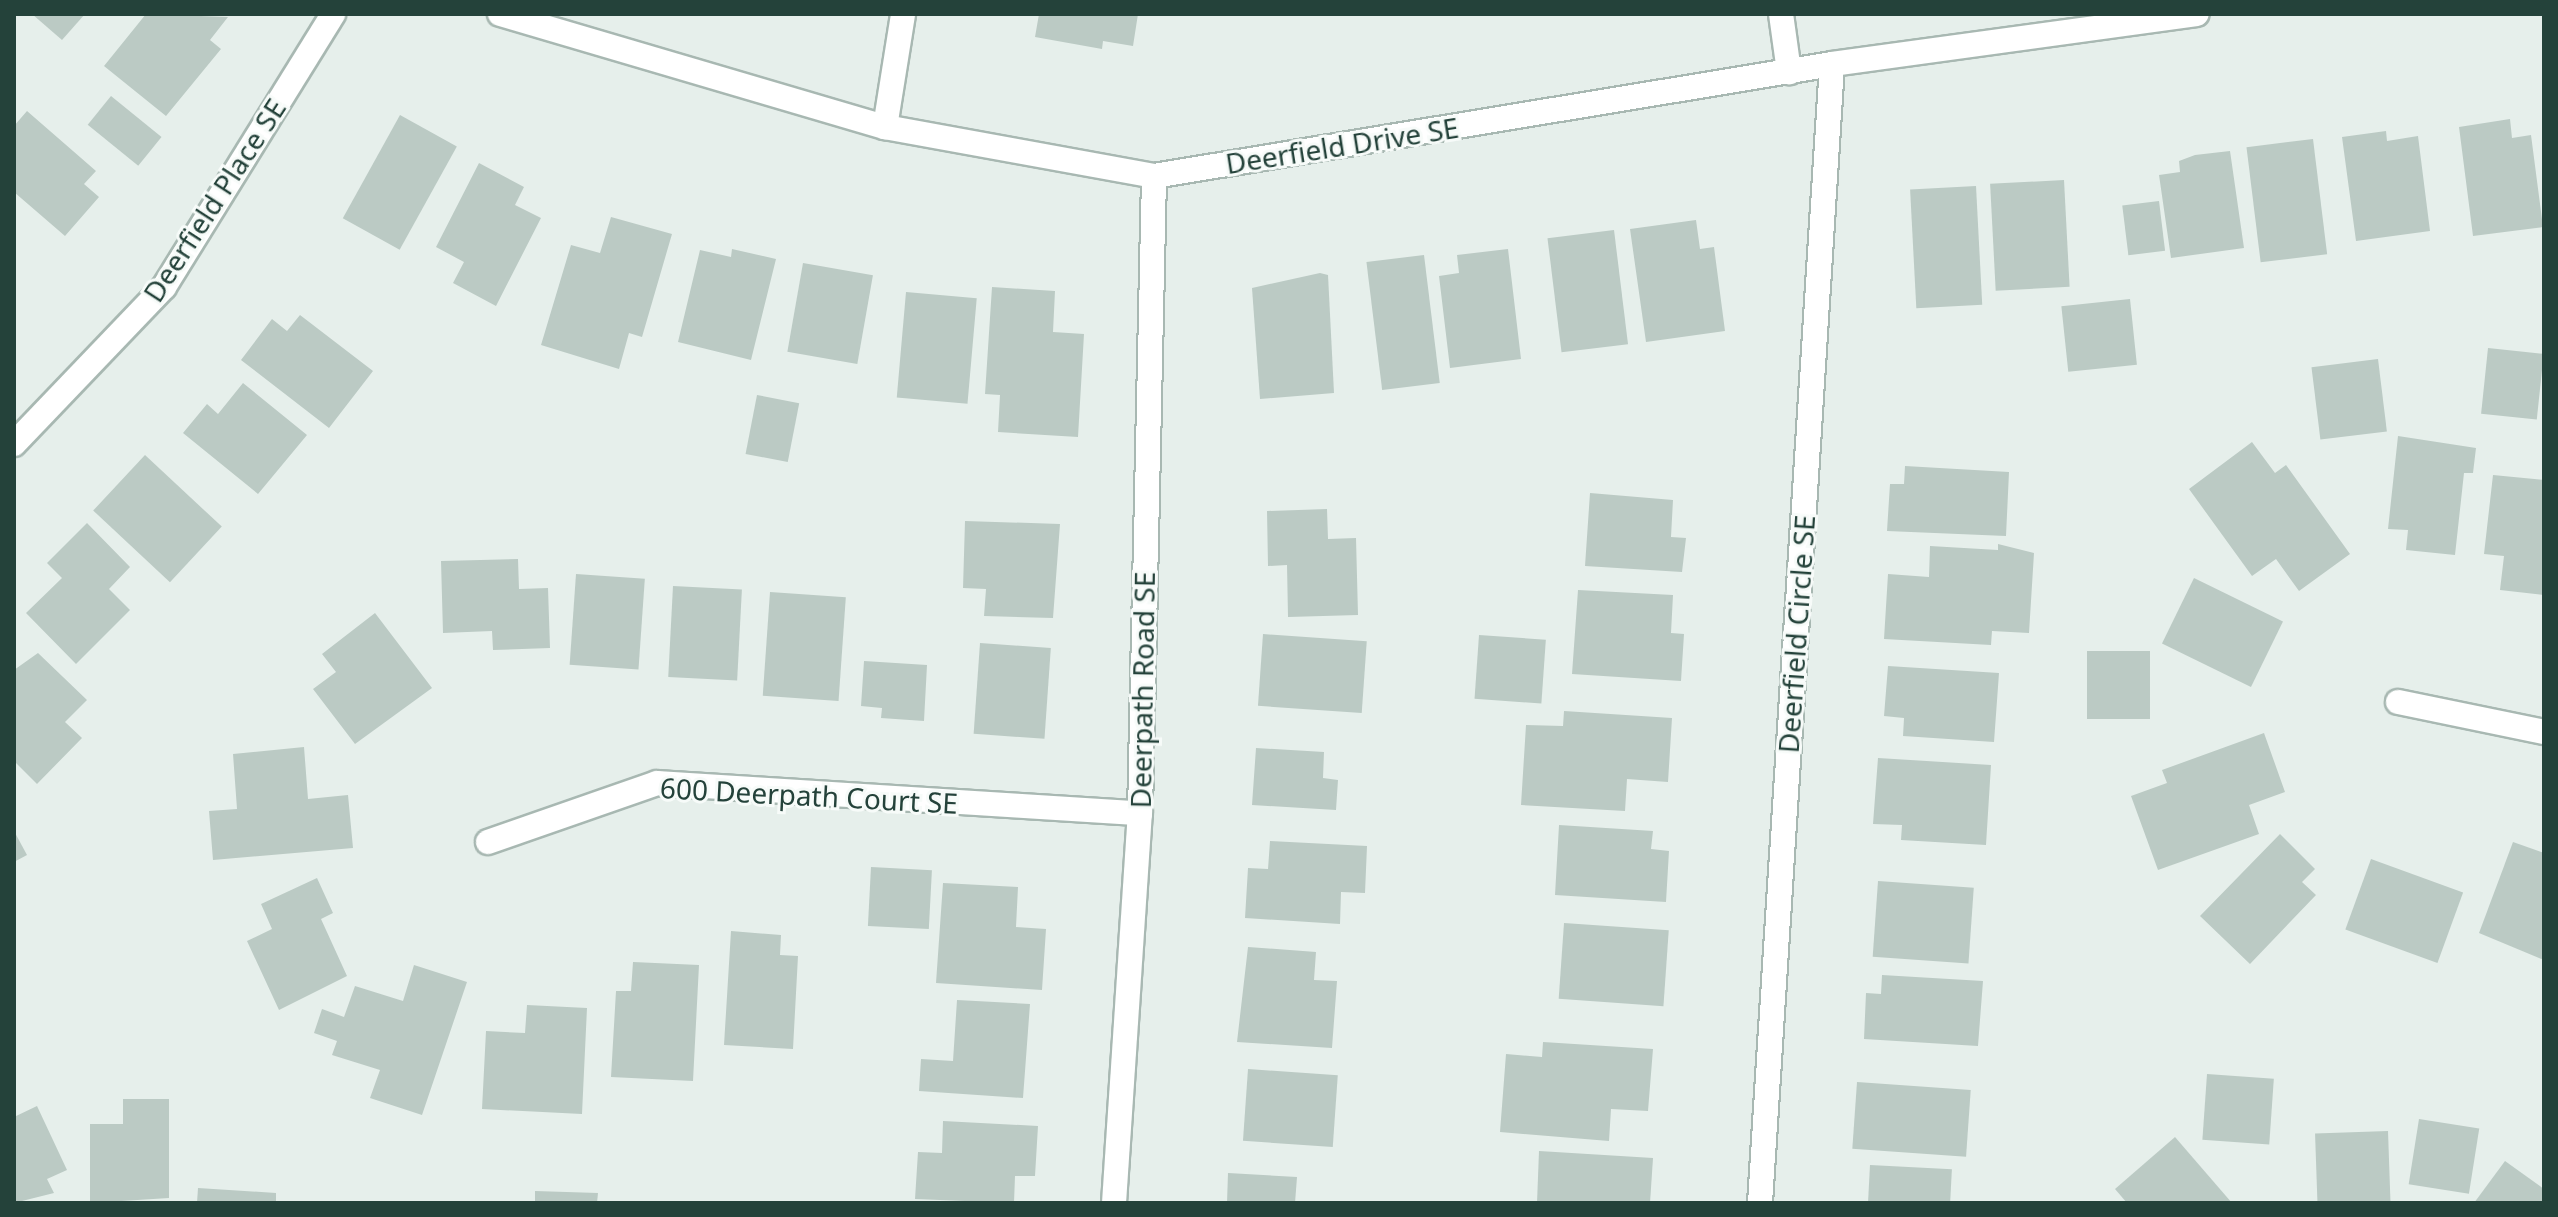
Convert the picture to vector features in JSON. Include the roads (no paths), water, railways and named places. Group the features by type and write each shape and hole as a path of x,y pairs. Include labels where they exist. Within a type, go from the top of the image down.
{"street":[{"name":"Deerfield Place SE","path":"14,444 164,287 333,14"},
{"name":"Deerfield Drive SE","path":"500,14 885,127 1154,176 1832,64 2197,14"},
{"path":"885,127 903,14"},
{"path":"1781,14 1789,72"},
{"name":"Deerfield Circle SE","path":"1760,1203 1832,64"},
{"name":"Deerpath Road SE","path":"1114,1203 1140,813 1154,176"},
{"path":"2398,702 2544,732"},
{"name":"600 Deerpath Court SE","path":"488,842 657,783 1140,813"}]}
